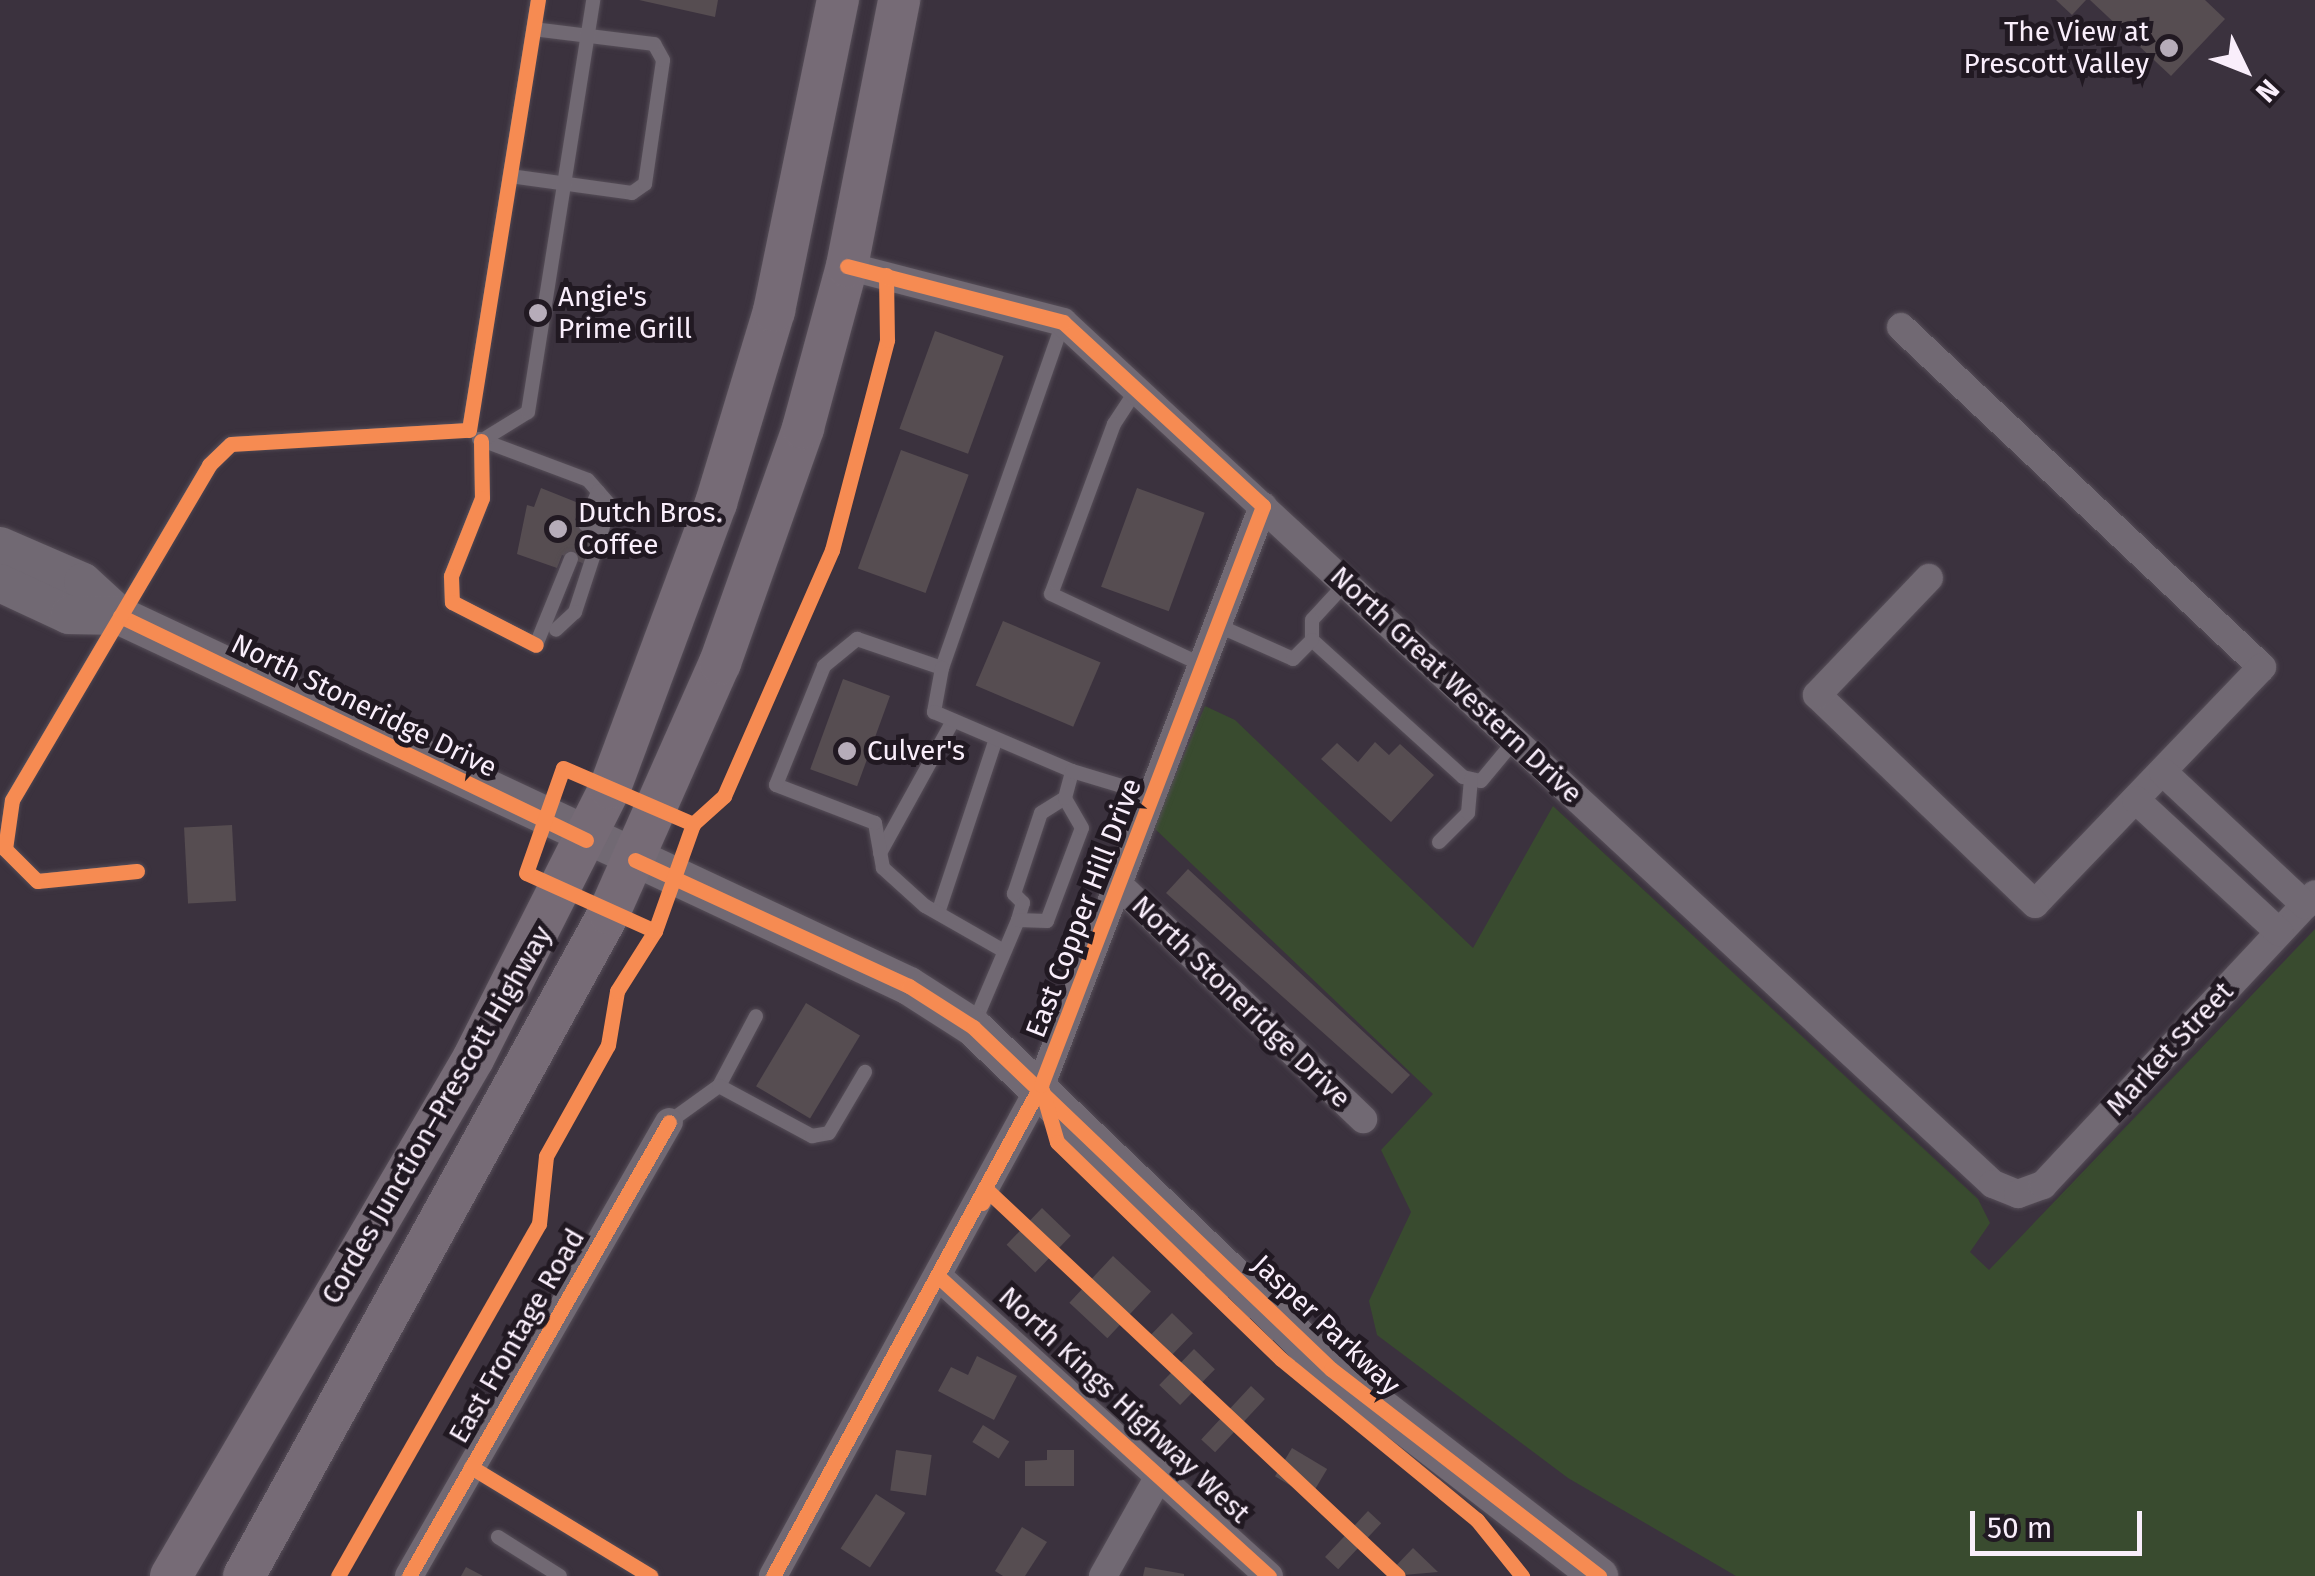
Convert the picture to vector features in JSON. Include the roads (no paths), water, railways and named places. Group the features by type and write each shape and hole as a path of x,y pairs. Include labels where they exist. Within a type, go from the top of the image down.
{"main road":[{"name":"Cordes Junction–Prescott Highway","path":"171,1576 473,1059 586,840 696,560 774,311 838,0"},
{"name":"Cordes Junction–Prescott Highway","path":"244,1576 635,860 752,584 847,266 899,0"},
{"name":"North Stoneridge Drive","path":"0,546 84,582 120,616 586,840 909,986 973,1027 1041,1085"},
{"name":"North Stoneridge Drive","path":"0,583 69,615 120,616"},
{"name":"Jasper Parkway","path":"1041,1085 1330,1369 1599,1576"}],"street":[{"name":"North Great Western Drive","path":"847,266 1063,322 1993,1184 2018,1194"},
{"path":"1902,327 2262,667 2035,904 1817,696 1928,578"},
{"name":"East Copper Hill Drive","path":"773,1576 940,1278 1041,1085 1263,506"},
{"path":"2163,772 2310,899"},
{"path":"2136,800 2279,932"},
{"name":"North Stoneridge Drive","path":"1120,886 1363,1119"},
{"name":"Market Street","path":"2018,1194 2043,1186 2310,899"},
{"name":"East Frontage Road","path":"409,1576 670,1122"},
{"name":"North Kings Highway West","path":"940,1278 1162,1471 1269,1576"},
{"path":"1103,1576 1162,1471"}],"lane":[{"path":"468,430 538,0"},
{"path":"481,441 528,412 592,0"},
{"path":"510,176 632,193 645,184 662,60 654,44 534,29"},
{"path":"1063,322 942,668 934,712 1072,771 1154,796"},
{"path":"1137,390 1114,424 1051,594 1204,666"},
{"path":"137,871 37,882 5,848 3,825 208,464 231,444 468,430 481,441 599,490 610,520 575,612 556,630"},
{"path":"481,441 482,498 451,576 452,602 536,645 571,559"},
{"path":"590,526 599,490"},
{"path":"1219,626 1292,659 1312,640 1312,620 1346,584"},
{"path":"942,668 857,639 824,666 776,785 874,823 883,868 938,913 1004,950"},
{"path":"1312,640 1471,779 1481,781 1515,740"},
{"path":"880,853 953,721"},
{"path":"938,913 996,739"},
{"path":"973,1027 1018,920 1023,904 1014,894 1042,813 1065,798 1072,771"},
{"path":"1440,842 1468,814 1471,779"},
{"path":"1018,920 1047,921 1082,828 1065,798"},
{"path":"670,1122 719,1086 756,1016"},
{"path":"719,1086 812,1136 829,1133 864,1072"},
{"path":"471,1467 650,1576"},
{"path":"498,1537 560,1576"}],"place":[{"name":"The View at Prescott Valley","path":"2169,48"},
{"name":"Angie's Prime Grill","path":"538,313"},
{"name":"Dutch Bros. Coffee","path":"558,529"},
{"name":"Culver's","path":"847,751"}]}
